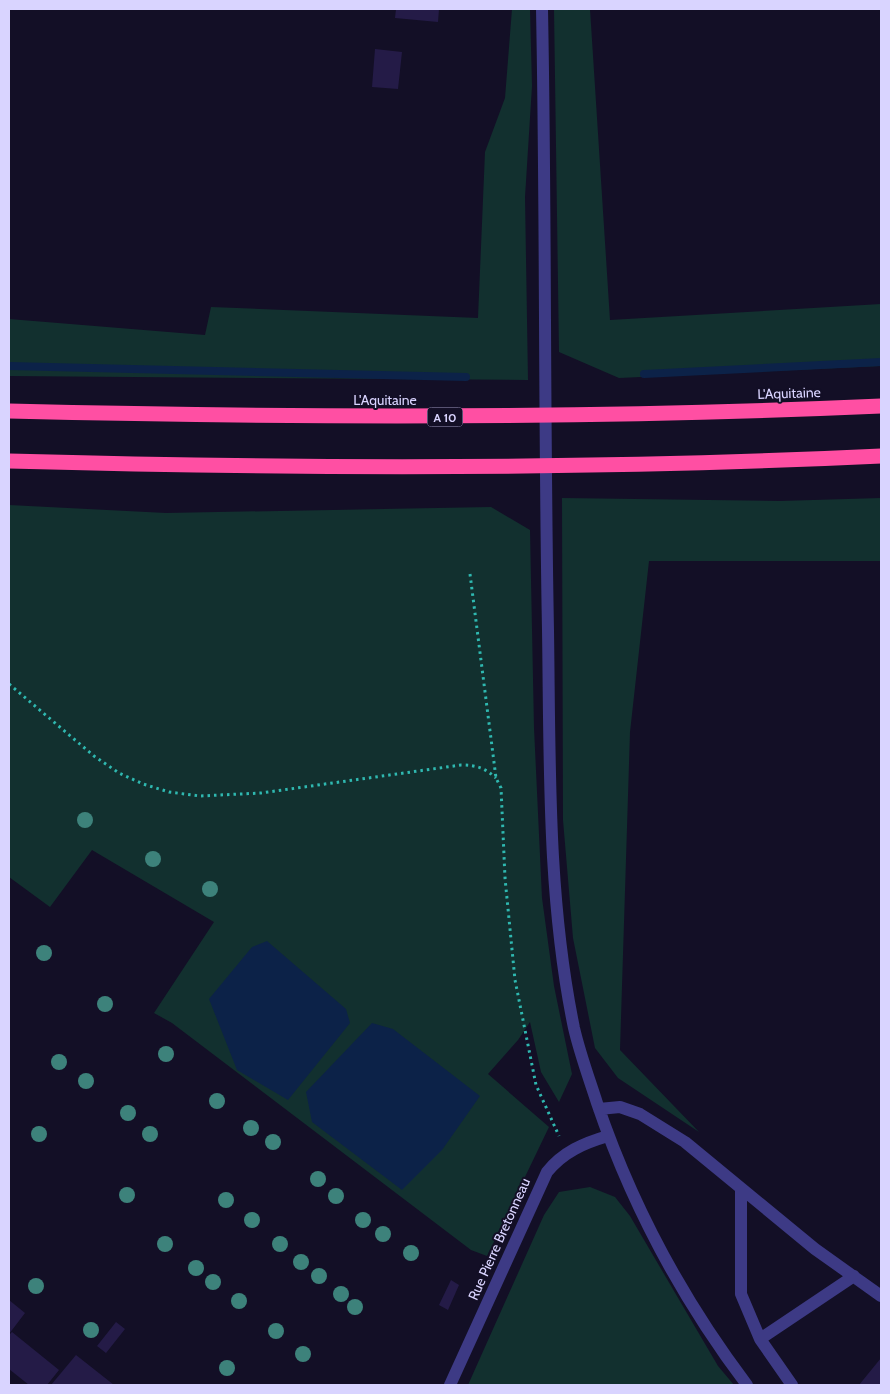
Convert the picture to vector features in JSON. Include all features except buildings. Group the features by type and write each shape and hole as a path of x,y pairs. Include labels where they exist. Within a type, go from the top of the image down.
{"highway":[{"name":"L'Aquitaine","path":"9,411 400,417 599,415 881,406"},
{"path":"9,461 204,466 401,468 600,466 881,456"}],"street":[{"path":"542,9 543,352 550,798 554,880 574,1029 608,1136 635,1201 673,1275 721,1350 747,1385"},
{"path":"599,1109 620,1107 640,1114 685,1142 815,1249 881,1296"},
{"name":"Rue Pierre Bretonneau","path":"450,1385 539,1186 555,1162 567,1152 588,1142 608,1136"},
{"path":"741,1189 741,1294 760,1339 792,1385"},
{"path":"760,1339 854,1276"}],"path":[{"path":"470,574 496,778 501,788 506,878 515,980 536,1084 567,1152"},
{"path":"9,684 94,756 119,773 143,784 169,792 200,796 252,794 461,765 474,765 486,769 496,778"}],"green space":[{"path":"512,9 530,9 532,86 525,197 528,380 9,376 9,319 205,335 211,307 478,318 485,152 505,98"},
{"path":"554,9 590,9 610,320 881,304 881,366 619,378 559,352"},
{"path":"562,498 780,501 881,498 881,561 649,561 630,732 620,1050 699,1132 618,1078 595,1048 573,938 563,820"},
{"path":"9,505 166,513 491,507 530,530 534,728 542,898 554,986 572,1074 559,1102 541,1072 530,1022 518,1040 488,1074 549,1127 487,1256 471,1250 172,1023 154,1013 214,922 92,850 50,907 9,877"},
{"path":"590,1187 615,1197 630,1216 718,1366 734,1385 468,1385 544,1215 559,1192"}],"water":[{"path":"267,941 346,1009 350,1023 288,1100 237,1070 209,999 252,947"},
{"path":"372,1023 393,1029 480,1096 442,1150 402,1190 312,1122 306,1092"}],"waterway":[{"path":"644,374 881,362"},
{"path":"9,366 466,377"}]}
